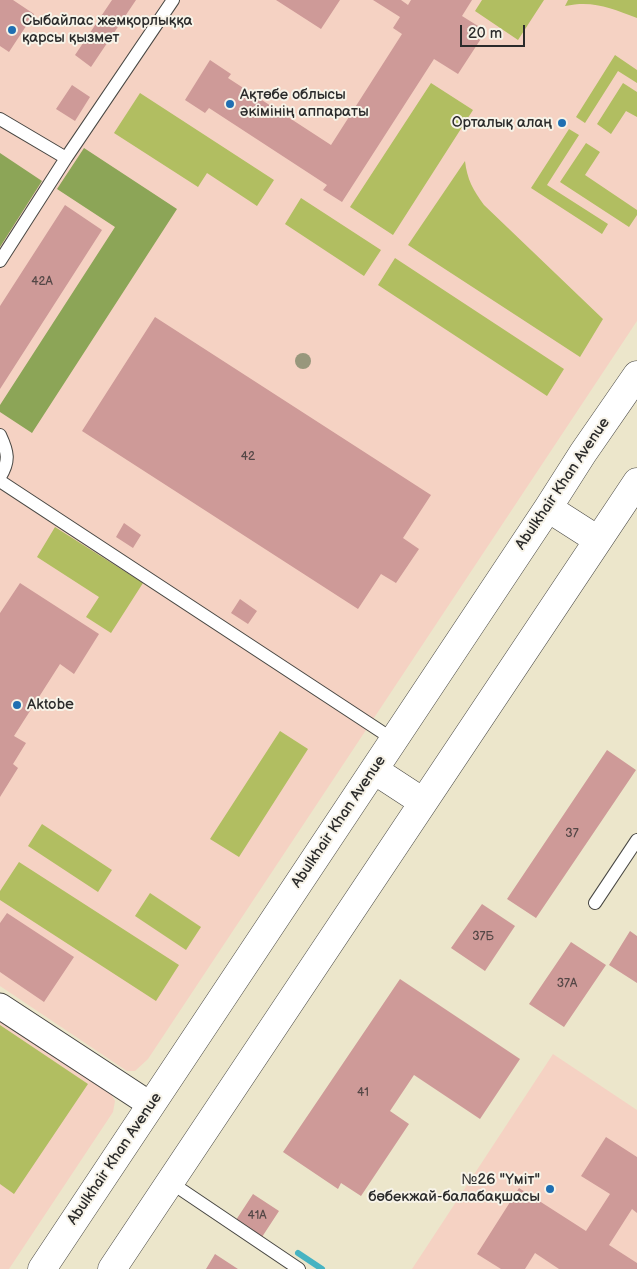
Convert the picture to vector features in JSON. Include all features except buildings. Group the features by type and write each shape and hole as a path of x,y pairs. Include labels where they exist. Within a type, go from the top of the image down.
{"main road":[{"name":"Abulkhair Khan Avenue","path":"42,1269 583,453 637,375"},
{"path":"112,1269 637,482"},
{"path":"548,508 598,540"},
{"path":"374,770 423,802"}],"street":[{"path":"0,1006 151,1105"}],"lane":[{"path":"0,261 66,158 173,0"},
{"path":"0,119 66,158"},
{"path":"0,435 7,450 6,467 0,479 394,740"},
{"path":"595,903 637,840"},
{"path":"170,1182 299,1269"}],"shaded area":[{"path":"0,0 637,0 637,321 148,1059 135,1071 127,1071 0,986"},
{"path":"0,1020 110,1092 115,1101 113,1112 9,1269 0,1269"},
{"name":"№26 \"Үміт\" бөбекжай-балабақшасы","path":"553,1054 637,1110 637,1269 412,1269"}],"green space":[{"path":"482,0 544,0 518,40 475,11"},
{"path":"568,0 637,0 637,18 602,6 575,4 565,6"},
{"path":"615,55 637,70 637,83 618,71 585,123 576,117"},
{"path":"431,83 473,110 393,235 350,207"},
{"path":"623,83 637,92 637,117 626,111 611,134 597,124"},
{"path":"140,93 274,180 257,206 207,173 198,187 114,133"},
{"path":"569,129 579,135 547,185 608,224 602,234 531,188"},
{"path":"586,143 600,152 585,175 637,210 637,215 629,227 560,182"},
{"path":"84,148 177,209 32,433 0,412 0,405 115,227 57,189"},
{"path":"0,153 42,181 0,247"},
{"path":"465,161 471,184 484,205 603,319 580,357 408,245"},
{"path":"301,198 381,250 364,276 285,224"},
{"path":"395,258 564,369 547,396 378,285"},
{"path":"55,527 143,583 111,633 86,617 99,597 37,557"},
{"path":"280,731 308,749 239,857 210,839"},
{"path":"42,824 112,870 98,892 28,846"},
{"path":"19,862 179,965 156,1001 0,900 0,891"},
{"path":"150,893 201,927 186,950 135,916"},
{"path":"0,1025 88,1084 14,1194 0,1184"}],"waterway":[{"path":"298,1253 322,1269"}],"place":[{"name":"Сыбайлас жемқорлыққа қарсы қызмет","path":"12,30"},
{"name":"Ақтөбе облысы әкімінің аппараты","path":"230,104"},
{"name":"Орталық алаң","path":"562,123"},
{"name":"Aktobe","path":"17,705"},
{"name":"№26 \"Үміт\" бөбекжай-балабақшасы","path":"550,1189"}]}
